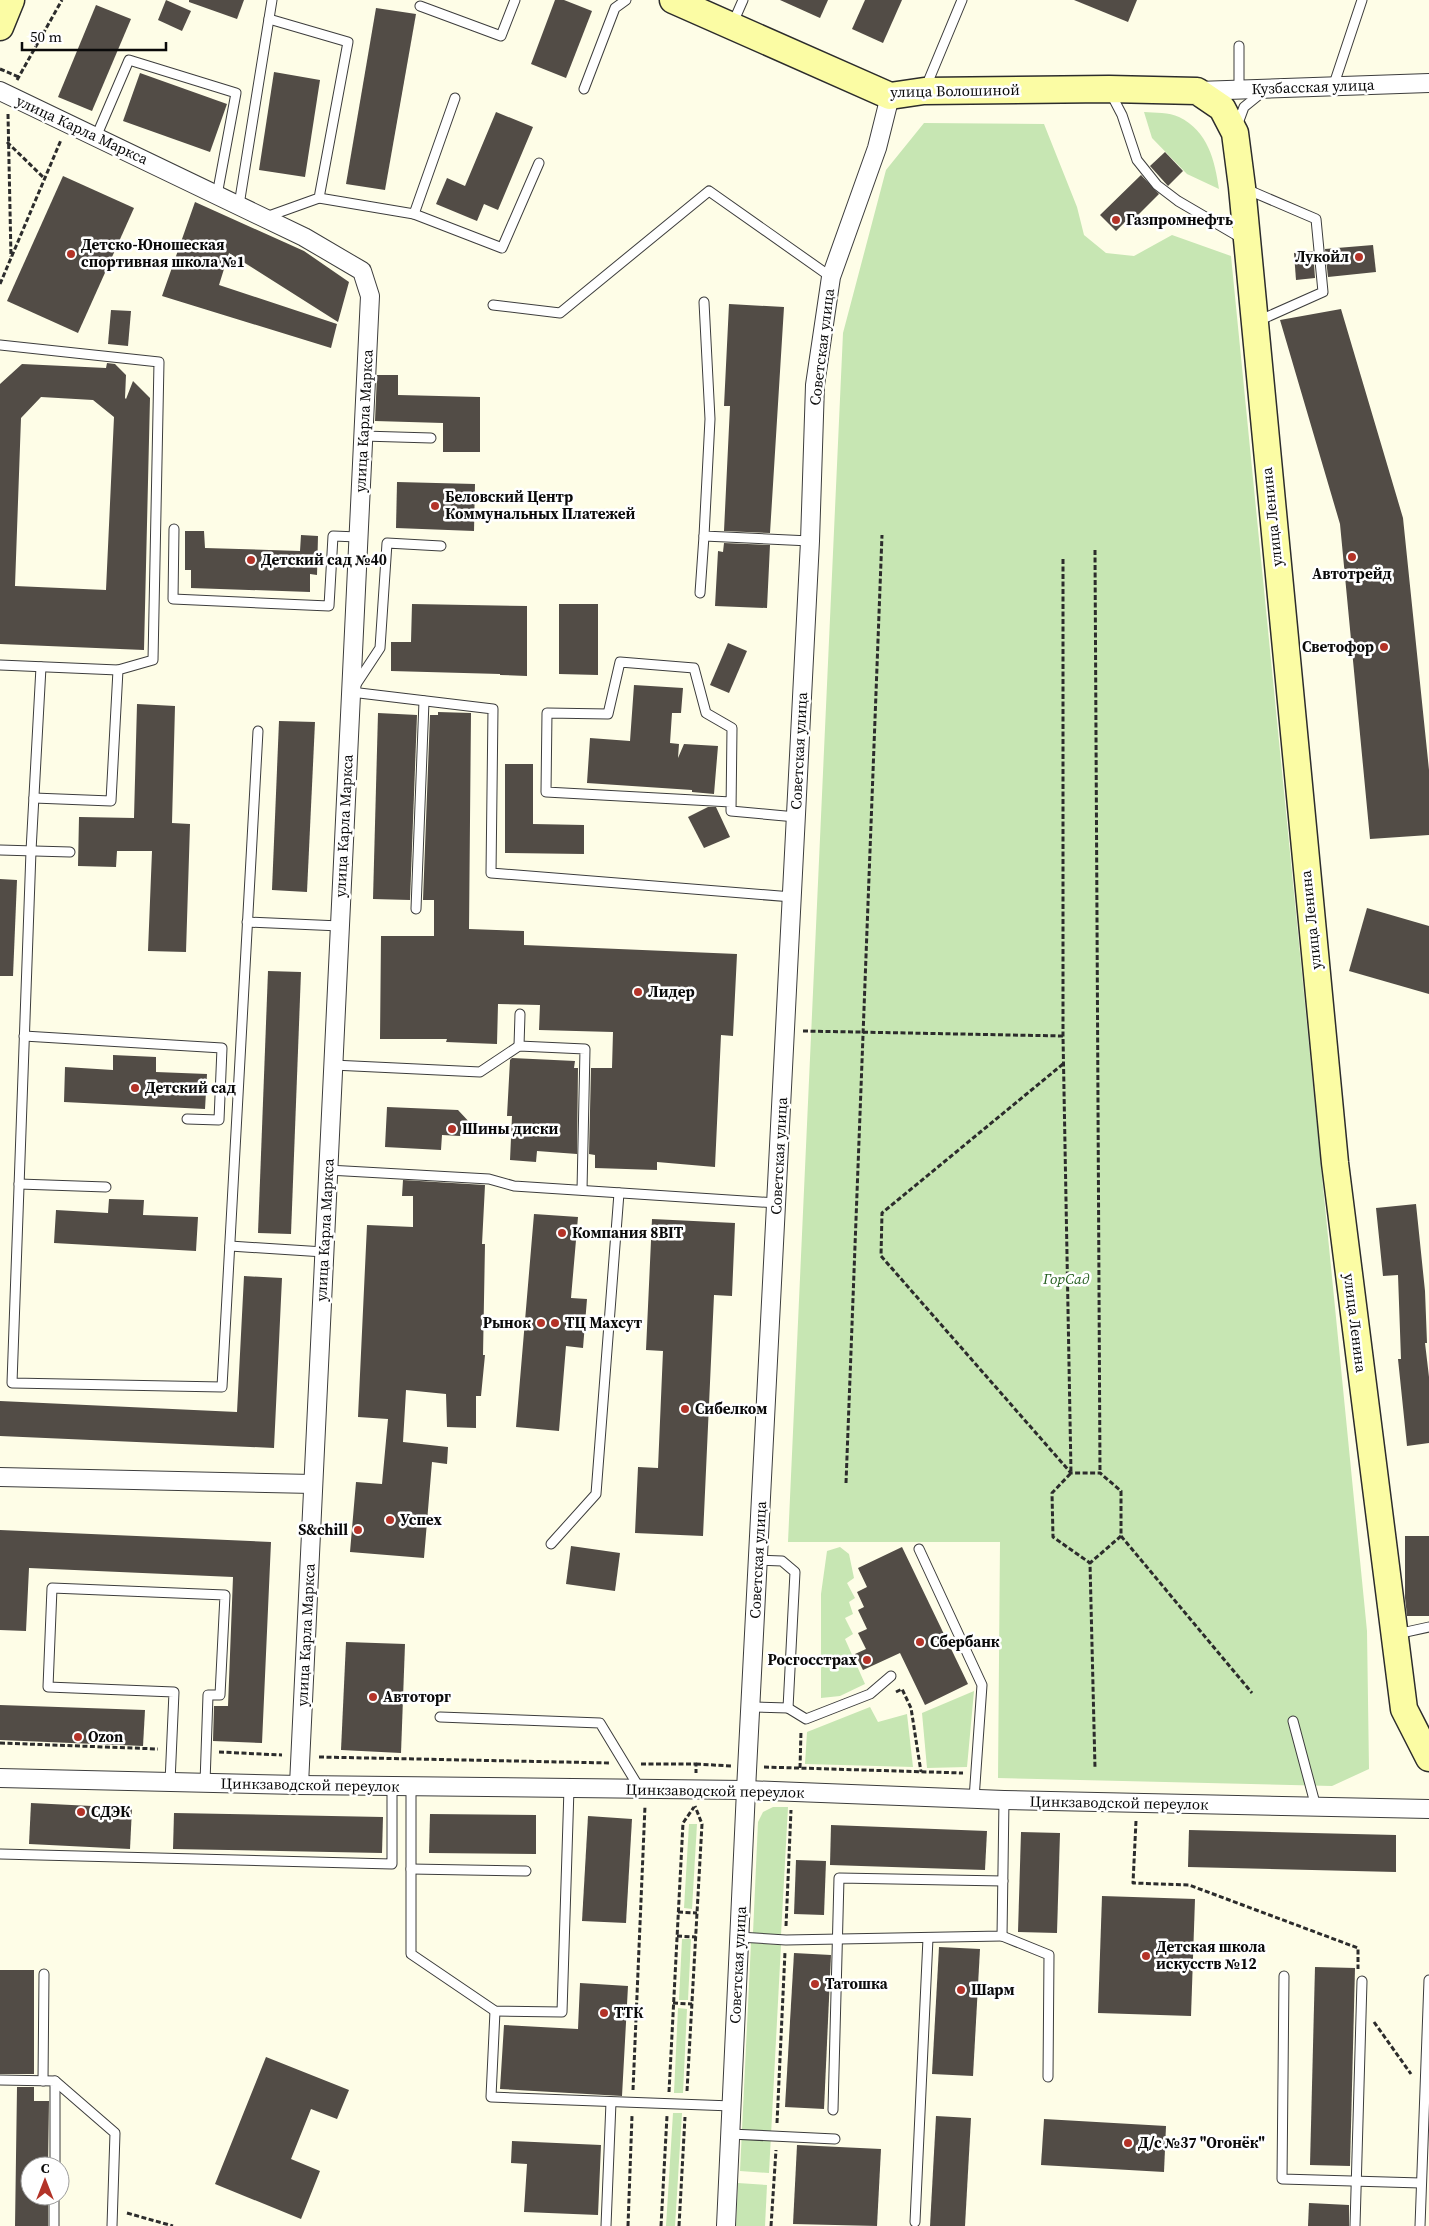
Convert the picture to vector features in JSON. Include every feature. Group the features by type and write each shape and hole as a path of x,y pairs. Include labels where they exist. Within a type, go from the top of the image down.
{"street":[{"path":"0,27 12,0"},
{"name":"улица Волошиной","path":"673,0 890,96 924,91 1109,89 1197,91"},
{"name":"Кузбасская улица","path":"1197,91 1429,83"},
{"name":"улица Ленина","path":"1197,91 1222,108 1235,134 1242,188 1335,1164 1404,1709 1429,1758"},
{"name":"улица Карла Маркса","path":"4,93 304,237 362,271 370,296 300,1785"},
{"name":"Советская улица","path":"726,2226 747,1767 810,541 815,385 831,277 877,148 890,96"},
{"path":"0,1477 313,1484"},
{"name":"Цинкзаводской переулок","path":"0,1778 300,1785 640,1789 695,1798 746,1790 1004,1800 1429,1809"}],"lane":[{"path":"238,205 272,0"},
{"path":"420,6 501,36 515,0"},
{"path":"584,90 615,8 626,0"},
{"path":"732,26 743,0"},
{"path":"924,91 962,0"},
{"path":"1333,87 1362,0"},
{"path":"269,19 348,42 319,198"},
{"path":"1239,46 1239,90"},
{"path":"96,137 129,60 236,93 217,195"},
{"path":"1109,89 1122,115 1137,160 1156,185 1178,201 1246,241"},
{"path":"1235,134 1244,107 1267,89"},
{"path":"414,214 455,98"},
{"path":"264,218 319,198 414,214 502,248 539,163"},
{"path":"1242,188 1316,219 1323,292 1254,323"},
{"path":"493,305 560,313 709,191 831,277"},
{"path":"700,593 710,419 704,302"},
{"path":"0,345 159,362 153,660 118,670 0,665"},
{"path":"363,436 431,438"},
{"path":"174,529 173,599 329,606 333,536 358,537"},
{"path":"704,536 810,541"},
{"path":"441,546 387,543 380,648 351,692 493,708 491,873 792,898"},
{"path":"731,802 546,792 548,713 608,714 620,662 694,668 706,713 732,728 731,811 796,818"},
{"path":"40,667 31,851 12,1383 222,1387 258,731"},
{"path":"34,798 111,801 118,670"},
{"path":"416,909 424,701"},
{"path":"0,850 70,852"},
{"path":"247,922 340,926"},
{"path":"519,1046 520,1014"},
{"path":"24,1036 222,1048 219,1120 187,1119"},
{"path":"333,1064 480,1072 519,1046 585,1049 582,1190"},
{"path":"328,1170 489,1179 514,1186 776,1203"},
{"path":"19,1184 106,1187"},
{"path":"551,1544 596,1494 619,1193"},
{"path":"230,1246 324,1252"},
{"path":"919,1549 982,1685 974,1799"},
{"path":"758,1560 782,1561 795,1572 788,1708"},
{"path":"170,1782 174,1692 48,1687 52,1588 224,1595 220,1695 208,1695 205,1783"},
{"path":"1395,1635 1421,1627 1429,1627"},
{"path":"750,1707 788,1708 806,1719 870,1694 891,1676"},
{"path":"440,1717 600,1722 640,1789"},
{"path":"1294,1721 1316,1807"},
{"path":"0,1854 392,1864 392,1786"},
{"path":"411,1786 411,1954 495,2011 562,2012 569,1788"},
{"path":"1002,1936 1004,1800"},
{"path":"411,1869 526,1871"},
{"path":"833,2110 839,1878 1003,1881"},
{"path":"739,1937 786,1940 1002,1936 1049,1955 1048,2077"},
{"path":"915,2222 928,1938"},
{"path":"43,2081 44,1974"},
{"path":"1284,1976 1282,2179 1421,2183"},
{"path":"1420,2226 1421,2183 1426,2139 1429,1980"},
{"path":"1355,2226 1362,1982"},
{"path":"495,2011 491,2098 732,2106"},
{"path":"0,2080 55,2081 115,2133 112,2226"},
{"path":"55,2081 55,2156"},
{"path":"606,2226 611,2102"},
{"path":"730,2134 835,2139"},
{"path":"54,2206 54,2226"}],"path":[{"path":"11,257 4,93 19,77 62,0"},
{"path":"0,69 19,77"},
{"path":"0,284 44,178 69,124"},
{"path":"7,142 44,178"},
{"path":"846,1483 882,535"},
{"path":"1094,550 1100,1472"},
{"path":"1063,559 1063,1036 1071,1473"},
{"path":"785,1030 1063,1036"},
{"path":"1064,1064 882,1213 881,1256 1071,1473"},
{"path":"1090,1564 1053,1537 1052,1493 1071,1473 1100,1472 1121,1491 1121,1536 1252,1693"},
{"path":"1094,1768 1090,1564 1121,1536"},
{"path":"905,1694 911,1708 921,1772"},
{"path":"0,1743 171,1750"},
{"path":"206,1751 301,1756 696,1764 976,1773"},
{"path":"679,2226 702,1824 695,1798 696,1764"},
{"path":"685,1806 695,1798"},
{"path":"661,2226 684,1823 695,1798"},
{"path":"628,2226 645,1805 655,1806"},
{"path":"777,2130 791,1809 800,1809"},
{"path":"1126,1820 1136,1820 1133,1883 1188,1885 1358,1948 1359,2000 1426,2095"},
{"path":"678,1912 697,1913"},
{"path":"677,1936 696,1937"},
{"path":"673,2003 692,2004"},
{"path":"772,2226 776,2140"},
{"path":"126,2206 127,2215 173,2226"}],"green space":[{"path":"1144,112 1175,115 1197,130 1212,158 1219,189 1187,174 1152,138"},
{"name":"ГорСад","path":"924,123 1044,124 1077,207 1084,235 1106,253 1134,256 1172,235 1231,256 1367,1631 1369,1769 1332,1786 998,1778 1000,1542 788,1542 843,333 886,170"},
{"path":"840,1547 849,1554 854,1578 847,1583 855,1598 849,1602 853,1614 845,1618 853,1634 845,1639 865,1684 840,1696 821,1698 821,1594 827,1551"},
{"path":"974,1691 967,1767 927,1768 922,1713"},
{"path":"870,1707 878,1722 907,1714 913,1767 805,1764 807,1732"},
{"path":"773,1807 788,1807 781,1935 753,1933 758,1822 763,1812"},
{"path":"689,1824 697,1824 692,1909 684,1908"},
{"path":"682,1939 691,1939 688,2000 679,2000"},
{"path":"751,1943 781,1945 769,2173 740,2171"},
{"path":"678,2008 687,2009 683,2093 674,2093"},
{"path":"673,2113 682,2113 675,2226 666,2226"},
{"path":"738,2183 767,2185 765,2226 736,2226"}],"building":[{"path":"166,0 191,11 182,31 158,20"},
{"path":"189,0 244,0 237,19 189,2"},
{"path":"555,0 564,0 592,11 566,78 531,64"},
{"path":"780,0 828,0 820,18"},
{"path":"865,0 902,0 883,43 852,29"},
{"path":"1074,0 1137,0 1128,22"},
{"path":"96,5 131,19 92,111 58,97"},
{"path":"376,8 416,14 385,190 346,184"},
{"path":"274,72 320,80 305,177 259,170"},
{"path":"140,73 227,104 210,152 123,121"},
{"path":"496,112 533,127 498,210 484,204 477,221 436,204 447,178 465,186"},
{"path":"1165,152 1183,171 1168,186 1150,166"},
{"path":"1141,175 1159,194 1134,219 1131,216 1116,231 1100,215"},
{"name":"Детско-Юношеская спортивная школа №1","path":"63,176 134,208 78,333 7,301"},
{"path":"195,202 304,251 349,282 338,322 229,253 219,285 337,324 331,348 162,296"},
{"path":"1373,245 1376,272 1328,277 1325,249"},
{"path":"1313,251 1315,278 1296,280 1294,253"},
{"path":"729,304 784,307 770,533 724,531 730,406 724,406"},
{"name":"Светофор","path":"1341,309 1403,518 1429,770 1429,835 1370,839 1340,524 1280,320"},
{"path":"111,310 131,311 128,346 108,344"},
{"path":"107,363 115,364 126,375 126,399 133,381 150,398 144,650 0,644 0,384 22,364 106,368","holes":["41,397 93,400 114,417 106,590 15,586 21,418"]},
{"path":"377,375 398,375 398,395 480,397 480,452 443,452 443,423 375,421"},
{"name":"Беловский Центр Коммунальных Платежей","path":"397,482 475,484 474,531 396,528"},
{"name":"Детский сад №40","path":"185,531 204,531 205,548 300,551 301,535 318,536 317,575 310,574 310,592 191,588 191,570 185,570"},
{"path":"724,543 770,545 767,608 715,606 718,551 723,552"},
{"path":"412,604 527,606 527,676 391,671 391,642 411,642"},
{"path":"559,604 598,604 598,675 559,674"},
{"path":"728,643 747,651 729,693 710,685"},
{"path":"634,685 683,688 681,713 672,713 670,743 679,744 678,758 684,744 718,746 714,794 692,792 692,790 587,783 590,738 630,741"},
{"path":"137,704 175,706 172,823 190,824 186,952 148,951 152,851 117,851 116,867 78,866 79,817 134,818"},
{"path":"438,712 471,713 469,929 524,931 524,945 737,954 733,1036 721,1035 715,1167 657,1162 657,1170 595,1168 595,1155 589,1154 591,1068 612,1068 613,1032 539,1030 540,1005 498,1004 497,1044 446,1042 447,1039 380,1039 381,936 434,936 434,900 423,900 430,715 438,715"},
{"path":"378,713 417,715 410,900 373,899"},
{"path":"279,721 315,722 307,892 272,890"},
{"path":"505,764 533,764 533,824 584,825 584,854 505,853"},
{"path":"708,807 716,807 730,837 704,848 688,817"},
{"path":"0,879 17,880 13,976 0,976"},
{"path":"1367,908 1429,926 1429,994 1349,971"},
{"path":"268,971 301,972 291,1234 258,1233"},
{"name":"Детский сад","path":"113,1055 156,1057 156,1072 207,1074 205,1109 64,1102 65,1067 113,1070"},
{"path":"512,1058 575,1061 574,1068 578,1068 577,1154 537,1151 536,1162 510,1160 512,1116 507,1116 510,1060"},
{"path":"387,1107 458,1110 472,1125 460,1136 442,1135 441,1150 385,1147"},
{"path":"403,1180 485,1185 482,1244 485,1244 483,1355 485,1355 481,1396 476,1396 476,1428 447,1427 446,1394 406,1390 403,1442 448,1447 447,1464 432,1462 424,1558 350,1552 356,1482 382,1484 388,1419 358,1417 367,1225 413,1227 413,1196 402,1196"},
{"path":"109,1199 144,1200 143,1215 198,1217 196,1251 54,1243 56,1210 108,1213"},
{"path":"1416,1204 1425,1291 1427,1343 1425,1343 1429,1377 1429,1443 1407,1446 1398,1359 1401,1359 1398,1275 1383,1276 1376,1208"},
{"name":"ТЦ Махсут","path":"534,1214 578,1217 571,1298 587,1299 583,1348 566,1346 559,1431 516,1427"},
{"name":"Сибелком","path":"652,1219 735,1223 732,1296 714,1295 703,1536 635,1533 638,1467 658,1468 663,1351 646,1350"},
{"path":"244,1276 282,1278 274,1448 0,1436 0,1401 237,1412"},
{"path":"0,1530 271,1542 262,1743 213,1741 214,1706 228,1706 233,1577 29,1568 26,1631 0,1630"},
{"path":"1405,1536 1429,1536 1429,1616 1407,1616 1405,1598"},
{"path":"571,1546 620,1553 615,1591 566,1584"},
{"path":"902,1547 968,1684 925,1705 900,1653 863,1670 855,1654 866,1649 858,1633 867,1629 858,1610 864,1607 857,1592 867,1587 858,1568"},
{"name":"Автоторг","path":"346,1642 405,1644 401,1753 341,1750"},
{"path":"0,1705 145,1710 143,1746 0,1740"},
{"path":"31,1803 132,1808 130,1849 29,1844"},
{"path":"174,1813 383,1817 382,1853 173,1849"},
{"path":"430,1814 536,1815 536,1854 429,1853"},
{"path":"588,1816 632,1819 626,1923 582,1921"},
{"path":"831,1825 987,1831 985,1870 830,1865"},
{"path":"1189,1830 1396,1835 1396,1872 1188,1867"},
{"path":"1021,1832 1060,1833 1057,1933 1018,1932"},
{"path":"796,1860 826,1861 824,1915 794,1914"},
{"name":"Детская школа искусств №12","path":"1102,1896 1195,1899 1191,2016 1098,2013"},
{"path":"939,1947 980,1949 973,2076 932,2074"},
{"path":"794,1953 831,1955 824,2109 785,2107"},
{"path":"1315,1967 1355,1968 1350,2166 1310,2165"},
{"path":"0,1970 34,1970 34,2074 0,2074"},
{"path":"580,1983 628,1986 622,2096 500,2089 504,2025 578,2029"},
{"path":"266,2057 349,2090 337,2119 311,2109 291,2159 320,2171 301,2219 215,2184"},
{"path":"17,2087 34,2087 34,2101 49,2101 48,2156 20,2156 20,2206 48,2206 48,2226 15,2226"},
{"path":"936,2116 971,2118 965,2226 930,2226"},
{"path":"1044,2119 1166,2126 1164,2172 1041,2165"},
{"path":"512,2141 601,2145 598,2215 524,2212 527,2164 511,2163"},
{"path":"797,2145 881,2149 877,2226 793,2224"},
{"path":"1309,2203 1349,2205 1349,2226 1308,2226"}],"place":[{"name":"Газпромнефть","path":"1116,220"},
{"name":"Детско-Юношеская спортивная школа №1","path":"71,254"},
{"name":"Лукойл","path":"1359,257"},
{"name":"Беловский Центр Коммунальных Платежей","path":"435,506"},
{"name":"Автотрейд","path":"1352,557"},
{"name":"Детский сад №40","path":"251,560"},
{"name":"Светофор","path":"1384,647"},
{"name":"Лидер","path":"638,992"},
{"name":"Детский сад","path":"135,1088"},
{"name":"Шины диски","path":"452,1129"},
{"name":"Компания 8BIT","path":"562,1233"},
{"name":"Рынок","path":"541,1323"},
{"name":"ТЦ Махсут","path":"555,1323"},
{"name":"Сибелком","path":"685,1409"},
{"name":"Успех","path":"390,1520"},
{"name":"S&chill","path":"358,1530"},
{"name":"Сбербанк","path":"920,1642"},
{"name":"Росгосстрах","path":"867,1660"},
{"name":"Автоторг","path":"373,1697"},
{"name":"Ozon","path":"78,1737"},
{"name":"СДЭК","path":"81,1812"},
{"name":"Детская школа искусств №12","path":"1146,1956"},
{"name":"Татошка","path":"815,1984"},
{"name":"Шарм","path":"961,1990"},
{"name":"ТТК","path":"604,2013"},
{"name":"Д/с №37 \"Огонёк\"","path":"1128,2143"}]}
